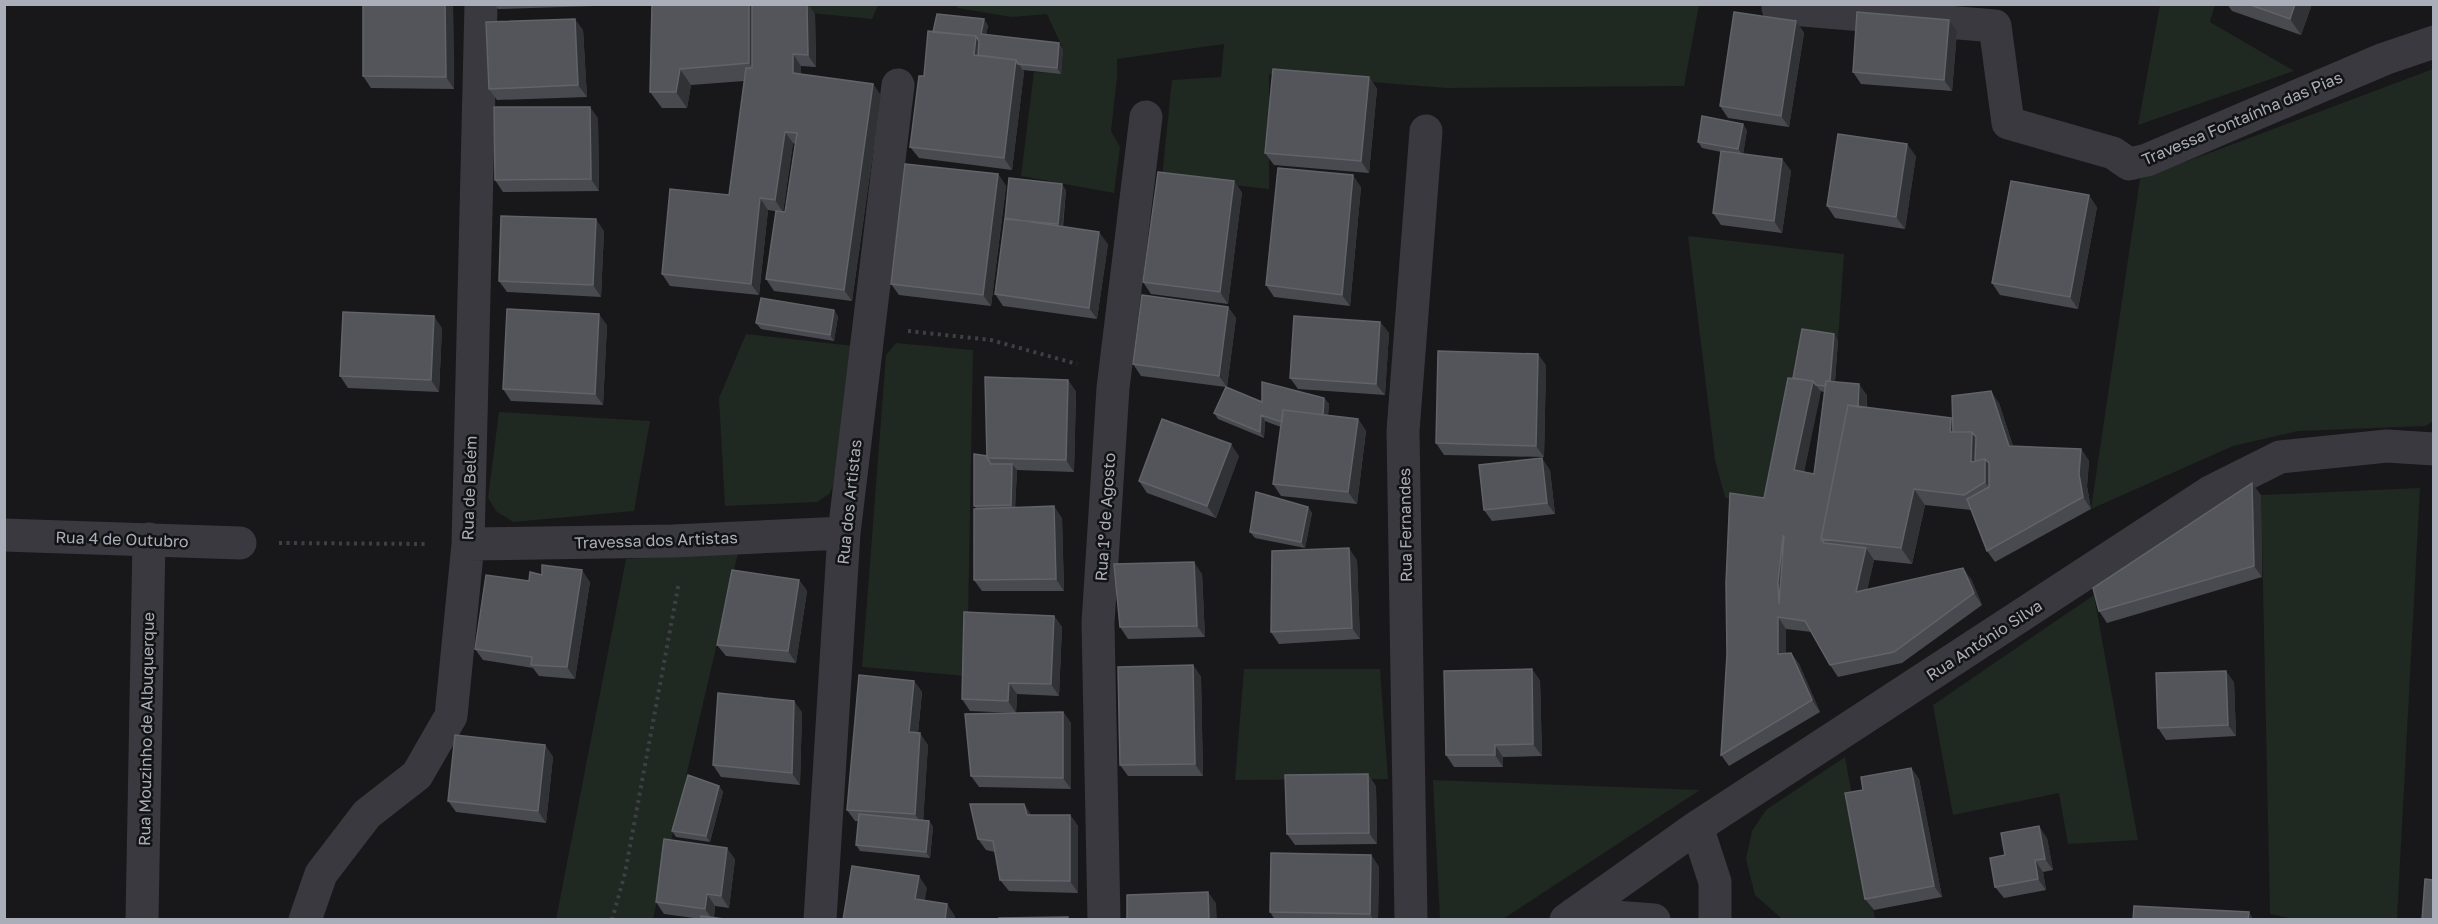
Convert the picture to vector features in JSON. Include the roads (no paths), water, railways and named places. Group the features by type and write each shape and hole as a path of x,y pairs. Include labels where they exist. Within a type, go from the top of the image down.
{"street":[{"name":"Rua de Belém","path":"305,920 321,874 367,814 417,775 451,716 468,544 481,4"},
{"name":"Travessa Fontaínha das Pias","path":"1778,8 1995,26 2008,123 2113,153 2128,164 2147,160 2384,58 2433,42"},
{"name":"Rua dos Artistas","path":"820,920 844,533 898,86"},
{"name":"Rua 1º de Agosto","path":"1104,920 1098,623 1115,375 1146,117"},
{"name":"Rua Fernandes","path":"1412,920 1403,430 1426,132"},
{"name":"Rua António Silva","path":"1570,917 1697,827 2210,492 2280,457 2387,446 2433,449"},
{"name":"Travessa dos Artistas","path":"468,544 687,540 844,533"},
{"name":"Rua 4 de Outubro","path":"4,535 240,543"},
{"name":"Rua Mouzinho de Albuquerque","path":"142,920 149,539"},
{"path":"1697,827 1715,882 1716,920"},
{"path":"1570,917 1654,920"}]}
